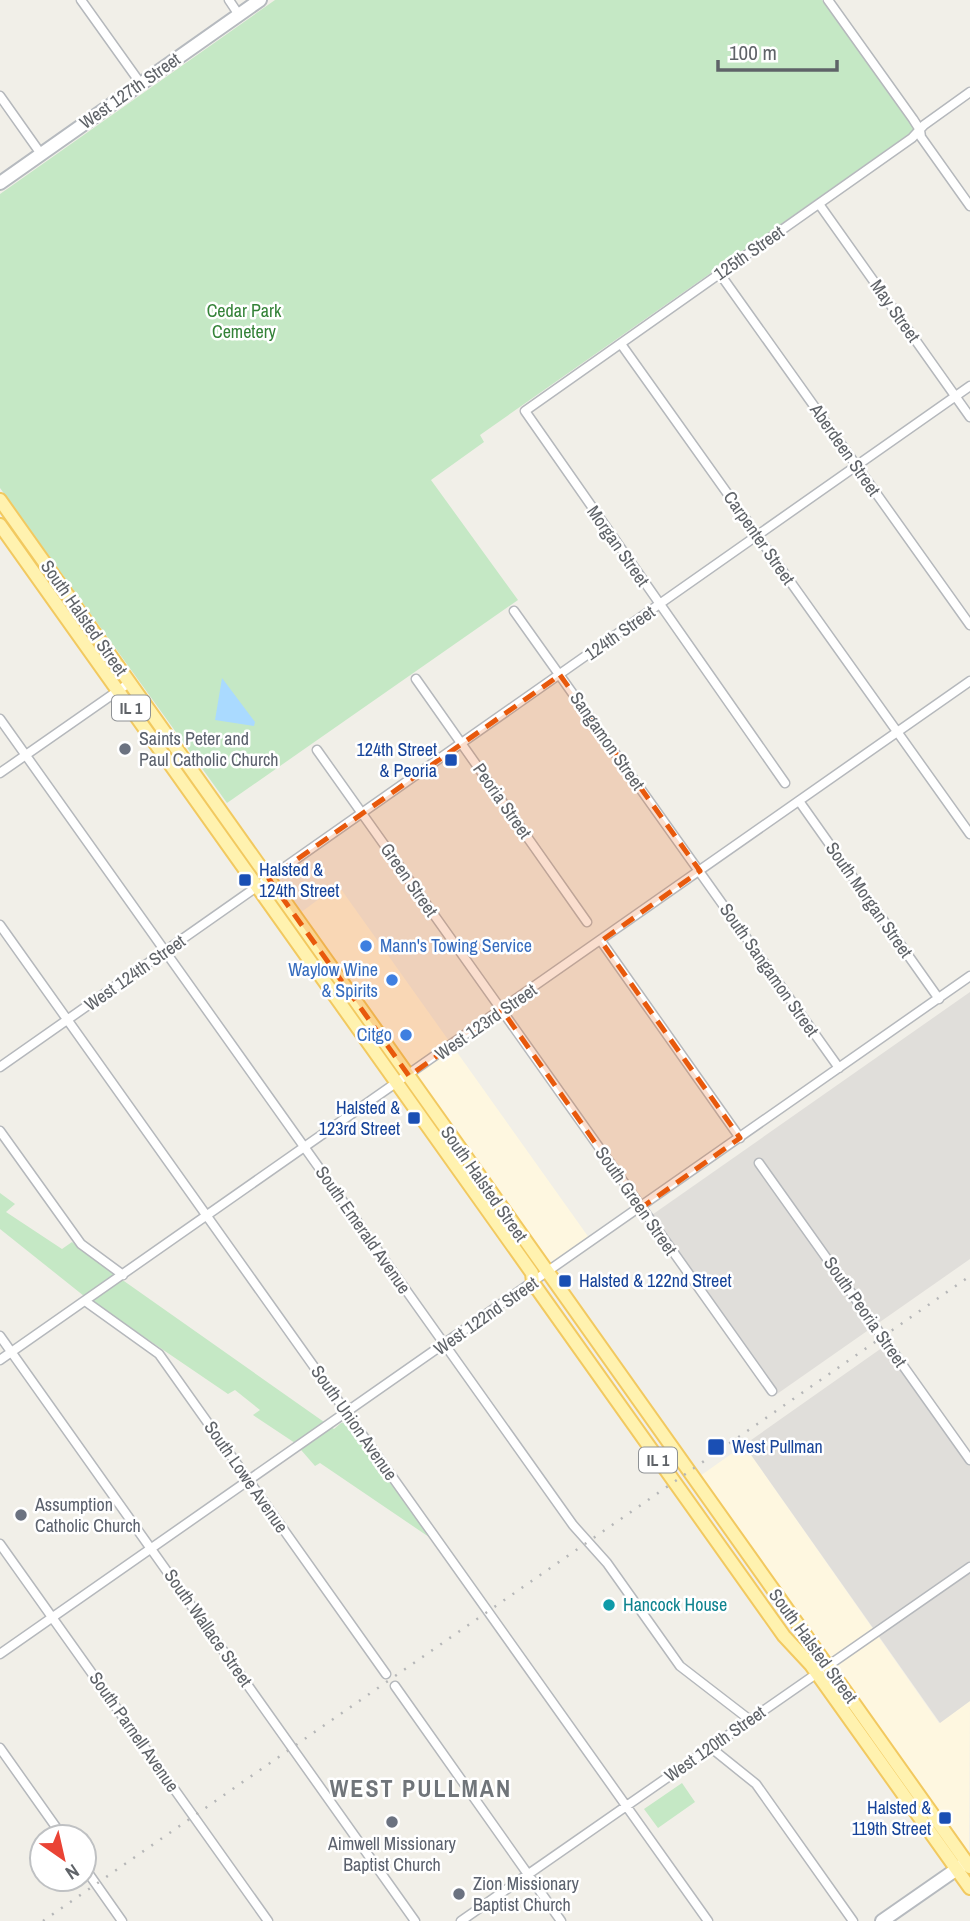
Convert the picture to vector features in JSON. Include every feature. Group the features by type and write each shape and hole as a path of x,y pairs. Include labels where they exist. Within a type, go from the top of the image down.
{"main road":[{"name":"West 127th Street","path":"0,183 260,0"},
{"name":"South Halsted Street","path":"0,500 408,1076 822,1670 966,1865 970,1888"},
{"name":"South Halsted Street","path":"0,525 532,1273 533,1283 784,1636 822,1670"},
{"path":"882,1921 966,1865"}],"street":[{"path":"81,0 141,84"},
{"path":"229,0 239,15"},
{"path":"828,0 970,206"},
{"name":"125th Street","path":"525,411 912,138 924,125 970,92"},
{"path":"0,96 41,154"},
{"name":"May Street","path":"819,204 970,417"},
{"name":"Aberdeen Street","path":"720,274 970,625"},
{"name":"Carpenter Street","path":"621,344 970,834"},
{"name":"124th Street","path":"269,879 970,386"},
{"name":"Morgan Street","path":"525,411 785,783"},
{"name":"Sangamon Street","path":"514,611 699,872"},
{"name":"Peoria Street","path":"416,679 587,922"},
{"name":"West 123rd Street","path":"0,1360 970,681"},
{"path":"0,773 129,683"},
{"name":"South Emerald Avenue","path":"0,719 573,1525 607,1563 680,1666 750,1720"},
{"name":"Green Street","path":"317,750 502,1010"},
{"name":"South Morgan Street","path":"799,801 939,999"},
{"name":"South Sangamon Street","path":"699,872 839,1068"},
{"name":"West 124th Street","path":"0,1067 269,879"},
{"name":"South Union Avenue","path":"0,925 708,1921"},
{"path":"601,941 740,1138"},
{"name":"West 122nd Street","path":"0,1654 970,976"},
{"name":"South Green Street","path":"502,1010 772,1391"},
{"path":"0,1131 81,1244 123,1275"},
{"name":"South Peoria Street","path":"759,1163 970,1460"},
{"name":"South Lowe Avenue","path":"85,1301 159,1354 386,1674"},
{"name":"South Wallace Street","path":"0,1336 415,1921"},
{"name":"South Parnell Avenue","path":"0,1544 268,1921"},
{"name":"West 120th Street","path":"461,1921 970,1567"},
{"path":"395,1686 561,1921"},
{"path":"710,1747 756,1784 853,1921"},
{"path":"0,1748 53,1823"},
{"path":"98,1887 122,1921"}],"highlighted area":[{"path":"560,675 700,871 601,941 740,1138 641,1208 502,1010 409,1076 269,879"}],"shaded area":[{"path":"338,885 592,1242 553,1269 300,913"},
{"path":"970,992 970,1259 777,1394 649,1217"},
{"path":"886,1345 970,1463 970,1701 940,1723 744,1445"},
{"path":"744,1445 939,1723 970,1701 969,1852 700,1476"}],"green space":[{"name":"Cedar Park Cemetery","path":"275,0 822,0 914,129 480,435 484,442 431,480 518,600 227,803 0,488 0,194"},
{"path":"0,1193 15,1204 6,1212 62,1249 72,1242 334,1429 341,1423 348,1422 429,1537 320,1463 315,1466 295,1443 253,1415 260,1410 235,1390 228,1394 84,1296 0,1229"},
{"path":"682,1783 695,1802 658,1828 644,1809"}],"water":[{"path":"222,678 255,722 254,726 215,720"}],"railway":[{"path":"43,1921 970,1276"}],"place":[{"name":"Saints Peter and Paul Catholic Church","path":"125,749"},
{"name":"124th Street & Peoria","path":"451,760"},
{"name":"Halsted & 124th Street","path":"245,880"},
{"name":"Mann's Towing Service","path":"366,946"},
{"name":"Waylow Wine & Spirits","path":"392,980"},
{"name":"Citgo","path":"406,1035"},
{"name":"Halsted & 123rd Street","path":"414,1118"},
{"name":"Halsted & 122nd Street","path":"565,1281"},
{"name":"West Pullman","path":"716,1447"},
{"name":"Assumption Catholic Church","path":"21,1515"},
{"name":"Hancock House","path":"609,1605"},
{"name":"Halsted & 119th Street","path":"945,1818"},
{"name":"Aimwell Missionary Baptist Church","path":"392,1822"},
{"name":"Zion Missionary Baptist Church","path":"459,1894"}],"district":[{"name":"WEST PULLMAN","path":"421,1789"}]}
